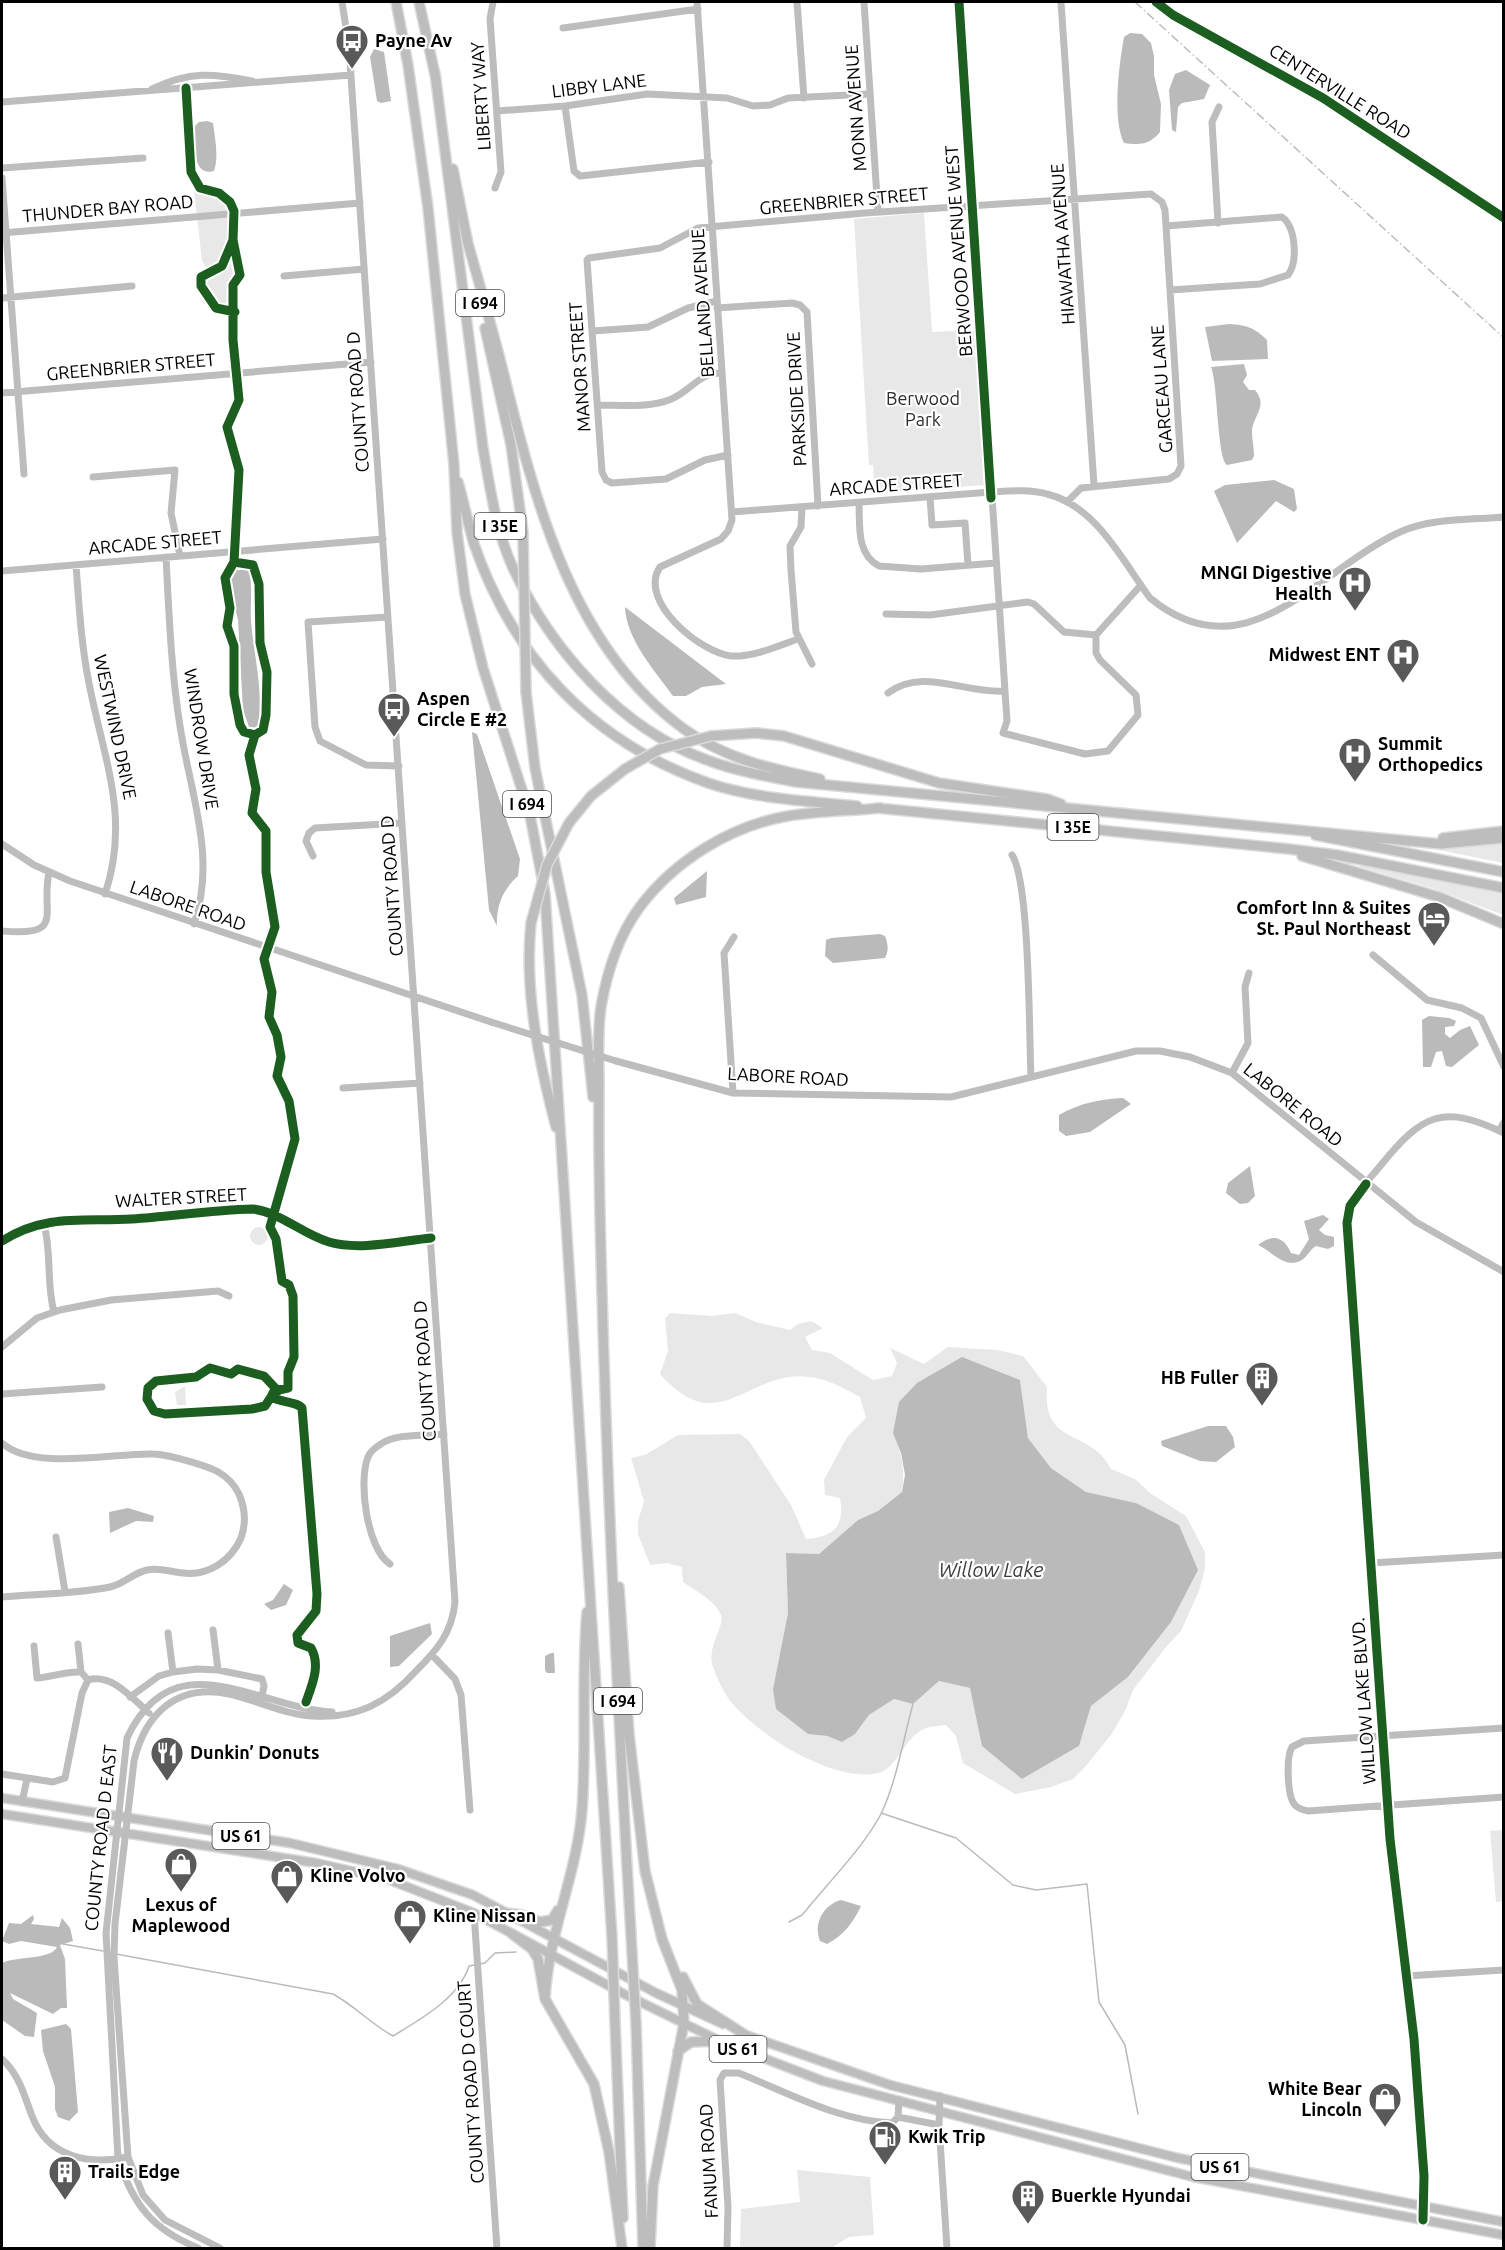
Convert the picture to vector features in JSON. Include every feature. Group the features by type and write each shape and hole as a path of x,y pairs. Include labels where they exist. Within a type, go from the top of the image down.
{"highway":[{"name":"I 35E","path":"396,2 411,86 428,208 454,465 474,544 498,602 516,635 544,672 577,707 617,739 658,762 710,783 769,797 1337,855 1503,888"},
{"name":"I 35E","path":"419,2 435,73 476,399 493,503 513,566 544,626 575,664 613,703 659,736 704,759 751,774 839,786 1244,823 1503,872"},
{"name":"I 694","path":"435,73 467,240 511,445 523,532 526,692 535,768 582,995 598,1139 607,1450 620,1752 636,2023 642,2248"},
{"path":"467,240 516,424 555,548 592,626 622,668 684,729 743,761 839,786"},
{"name":"I 694","path":"454,465 457,532 472,630 530,815 545,894 612,1937 623,2248"},
{"path":"561,1150 536,1026 529,964 531,923 547,865 569,823 591,796 625,769 660,749 711,736 756,733 784,736 939,783 1047,799 1074,809"},
{"path":"598,1139 600,1010 617,945 638,909 662,882 692,856 727,836 762,822 789,816 881,808"},
{"path":"1244,823 1448,843 1503,838"},
{"path":"1416,841 1503,831"},
{"path":"1264,846 1366,873 1439,897 1503,924"},
{"path":"607,1450 629,1734 645,1871 654,1912 682,1990 684,2023 653,2186 650,2248"},
{"path":"545,1999 553,1939 567,1886 582,1810 586,1639 590,1586"},
{"path":"506,1913 548,1922 556,1914 567,1886"},
{"path":"654,1912 697,2004 747,2036"},
{"path":"512,1934 532,1949 538,1959 545,1999 594,2084 609,2152 623,2248"},
{"path":"678,2051 691,2042 720,2041"}],"main road":[{"name":"US 61","path":"2,1798 290,1843 363,1859 464,1892 683,2006 747,2036 865,2077 1178,2158 1503,2222"},
{"name":"US 61","path":"2,1814 347,1869 407,1886 474,1913 720,2041 798,2073 1178,2173 1503,2235"},
{"path":"1178,2173 1187,2165 1193,2165 1252,2177 1259,2175"}],"street":[{"name":"COUNTY ROAD D","path":"342,2 351,75 455,1602 448,1633 432,1655 388,1699 368,1709 344,1713"},
{"name":"LIBERTY WAY","path":"493,2 490,18 501,172 495,188"},
{"path":"797,2 804,98"},
{"name":"MONN AVENUE","path":"864,2 878,212"},
{"name":"BERWOOD AVENUE WEST","path":"959,2 1007,721 1003,733 1085,754 1108,751 1138,715 1137,705 1133,690 1100,660 1096,653 1096,635"},
{"name":"HIAWATHA AVENUE","path":"1061,2 1094,485"},
{"name":"CENTERVILLE ROAD","path":"1156,2 1173,15 1323,98 1503,218"},
{"path":"563,28 697,5"},
{"name":"BELLAND AVENUE","path":"697,5 731,509"},
{"path":"148,91 172,80 203,74 260,83"},
{"path":"2,102 351,75"},
{"name":"LIBBY LANE","path":"497,111 565,106 647,94 704,98"},
{"path":"704,98 727,98 753,106 770,105 788,98 870,94"},
{"path":"565,106 573,167 577,175 586,177 709,162"},
{"path":"1218,223 1212,122 1219,107"},
{"path":"2,168 143,158"},
{"path":"2,178 4,233 24,474"},
{"name":"GREENBRIER STREET","path":"587,260 604,255 660,248 691,230 713,227 878,212 1146,194"},
{"name":"GARCEAU LANE","path":"1068,502 1081,488 1164,480 1173,477 1182,462 1166,226 1162,202 1155,196 1146,194"},
{"name":"THUNDER BAY ROAD","path":"4,233 360,203"},
{"path":"1166,226 1218,223 1273,216 1286,220 1291,230 1294,262 1291,271 1283,278 1260,284 1170,290"},
{"name":"MANOR STREET","path":"587,260 602,472 606,480 612,483 659,480 673,477 705,460 728,455"},
{"path":"284,276 364,269"},
{"path":"2,298 132,286"},
{"name":"PARKSIDE DRIVE","path":"717,305 792,303 800,305 807,312 818,506"},
{"path":"593,331 648,327 688,308 717,305"},
{"name":"GREENBRIER STREET","path":"2,393 371,362"},
{"path":"598,405 662,403 677,397 702,377 722,374"},
{"path":"93,477 175,470 171,513 180,556"},
{"name":"ARCADE STREET","path":"731,509 818,506 1026,490 1047,494 1068,502"},
{"path":"930,497 932,525 965,523 968,565"},
{"path":"859,502 862,546 873,563 879,566 921,569 996,563"},
{"path":"1068,502 1086,515 1101,531 1150,598 1176,616 1211,626 1245,624 1279,611 1400,532 1427,523 1503,517"},
{"path":"802,507 801,527 789,552 794,624 798,639 812,664"},
{"path":"731,509 730,526 721,539 660,567 654,580 662,606 676,623 709,648 723,654 738,656 756,653 798,639"},
{"name":"ARCADE STREET","path":"2,571 383,539"},
{"name":"WINDROW DRIVE","path":"166,557 176,698 204,848 203,890 194,924"},
{"name":"WESTWIND DRIVE","path":"76,565 88,680 117,812 115,856 105,894"},
{"path":"886,614 930,615 1029,602 1064,632 1096,635 1141,585"},
{"path":"388,617 308,622 311,673 315,727 320,741 366,765 399,766"},
{"path":"888,693 900,684 927,681 988,692 1005,692"},
{"path":"313,856 306,841 309,833 315,828 402,823"},
{"name":"LABORE ROAD","path":"2,844 49,873 105,894 414,998 616,1061 734,1093 951,1096 1136,1051 1160,1051 1190,1057 1232,1073 1366,1184 1416,1222 1503,1272"},
{"path":"1012,855 1018,864 1023,897 1031,1077"},
{"path":"2,931 27,932 38,929 45,923 50,909 47,895 49,873"},
{"path":"734,937 724,953 734,1093"},
{"path":"1374,956 1427,1000 1462,1008 1481,1018 1503,1067"},
{"path":"1232,1073 1248,1043 1245,987 1249,973"},
{"path":"344,1088 420,1083"},
{"name":"WILLOW LAKE BLVD.","path":"1423,2220 1422,2148 1387,1806 1347,1223 1350,1206 1366,1184 1404,1137 1427,1122 1458,1116 1476,1120 1501,1132"},
{"path":"1501,1132 1503,1122"},
{"name":"WALTER STREET","path":"2,1241 44,1225 78,1218 132,1219 253,1209 271,1213 321,1239 339,1244 431,1238"},
{"path":"44,1225 48,1244 48,1288 54,1312"},
{"path":"2,1347 37,1318 54,1312 111,1300 218,1291 229,1296"},
{"path":"2,1394 102,1387"},
{"path":"390,1564 380,1558 368,1522 365,1468 369,1454 382,1442 395,1438 444,1434"},
{"path":"2,1443 26,1456 95,1458 154,1454 196,1463 212,1468 227,1478 240,1496 244,1515 242,1533 236,1548 225,1560 213,1568 189,1574 149,1569 111,1587 2,1597"},
{"path":"56,1537 65,1591"},
{"path":"1371,1563 1503,1555"},
{"path":"213,1630 218,1670"},
{"path":"168,1633 173,1672"},
{"path":"78,1644 81,1672 88,1680"},
{"path":"34,1646 37,1678 81,1672"},
{"path":"432,1655 455,1679 461,1695 470,1810"},
{"path":"130,1697 159,1676 197,1669 218,1670 262,1679 265,1681 261,1700"},
{"path":"88,1680 104,1678 154,1716"},
{"path":"2,1774 53,1782 65,1778 82,1693 88,1680"},
{"name":"COUNTY ROAD D EAST","path":"198,2248 157,2226 142,2211 124,2178 118,2159 105,1957 115,1832 126,1738 134,1723 166,1693 202,1683 215,1684 310,1716 344,1713"},
{"name":"COUNTY ROAD D EAST","path":"220,2248 165,2220 143,2194 134,2178 129,2157 114,1977 115,1924 139,1739 154,1716 176,1700 206,1691 261,1700"},
{"path":"1503,1728 1304,1741 1292,1747 1288,1760 1291,1799 1296,1806 1308,1811 1503,1797"},
{"path":"22,1802 27,1779"},
{"name":"COUNTY ROAD D COURT","path":"474,1913 497,2248"},
{"path":"1406,1976 1503,1970"},
{"path":"2,2059 16,2075 33,2118 48,2142 73,2157 118,2159 129,2157"},
{"name":"FANUM ROAD","path":"727,2248 728,2207 720,2080 724,2073 739,2073 827,2109 860,2119 892,2123 898,2117"},
{"path":"940,2096 939,2126 947,2248"},
{"path":"899,2100 898,2117 939,2126"}],"green space":[{"path":"194,189 226,197 234,211 233,240 243,275 234,285 236,314 222,316 202,302 207,269 202,261"},
{"name":"Berwood Park","path":"924,213 932,332 975,330 986,485 875,493 873,465 869,465 854,219"},
{"path":"1503,841 1503,863 1415,845"},
{"path":"1360,864 1503,893 1503,915 1432,888 1360,867"},
{"path":"259,1227 267,1232 268,1236 263,1244 259,1245 251,1240 250,1236 255,1228"},
{"path":"670,1313 712,1316 735,1313 756,1322 790,1330 798,1324 811,1321 823,1328 805,1337 812,1350 830,1353 873,1380 892,1376 897,1363 890,1348 924,1364 948,1347 997,1350 1023,1356 1047,1387 1047,1406 1052,1420 1060,1429 1091,1447 1102,1456 1111,1469 1135,1479 1150,1493 1186,1516 1205,1552 1205,1568 1199,1591 1181,1631 1133,1690 1125,1711 1111,1735 1073,1779 1051,1787 1015,1794 963,1763 956,1736 946,1725 929,1727 917,1733 895,1761 882,1772 856,1774 836,1770 817,1763 778,1742 732,1703 719,1681 711,1659 722,1620 721,1615 710,1601 683,1582 682,1567 667,1563 650,1565 638,1534 638,1521 644,1501 631,1458 645,1455 678,1435 740,1434 749,1441 791,1505 806,1539 816,1538 830,1533 839,1523 840,1498 825,1495 824,1480 847,1437 866,1418 860,1397 830,1382 810,1377 788,1377 769,1382 734,1398 717,1402 700,1402 681,1393 660,1374 668,1351 665,1318","holes":["1020,1380 1028,1438 1051,1468 1086,1492 1136,1503 1197,1570 1171,1622 1128,1677 1091,1706 1079,1746 1022,1779 974,1700 970,1688 939,1681 913,1704 894,1699 869,1715 855,1734 842,1742 827,1736 808,1734 773,1689 788,1613 786,1553 819,1554 858,1520 878,1511 902,1492 902,1462 893,1433"]},
{"path":"185,1386 186,1405 177,1405 175,1392"},
{"path":"1503,1830 1503,1901 1496,1902 1490,1831"},
{"path":"797,2170 870,2177 874,2235 849,2237 831,2248 740,2248 741,2209 800,2202"}],"water":[{"path":"1130,33 1142,34 1151,43 1154,75 1161,104 1160,132 1148,142 1140,144 1124,143 1118,120 1120,62 1124,37"},
{"path":"374,49 384,52 391,101 381,103 377,101 370,57"},
{"path":"1186,70 1210,85 1204,99 1182,103 1178,107 1176,132 1172,130 1169,90 1175,74"},
{"path":"199,122 213,123 215,135 214,171 201,169 196,156 195,126"},
{"path":"1229,324 1250,328 1263,336 1267,340 1268,359 1212,361 1205,327"},
{"path":"1244,364 1247,375 1243,382 1249,390 1255,390 1260,401 1252,431 1254,456 1252,460 1227,465 1221,449 1211,367"},
{"path":"1274,480 1294,489 1297,509 1294,512 1276,501 1237,543 1214,491 1225,485"},
{"path":"237,568 249,570 250,577 251,621 260,701 258,728 249,727 243,710 238,620 228,578"},
{"path":"625,607 726,684 702,687 686,696 673,696 636,643 630,631"},
{"path":"472,732 477,734 520,859 518,876 504,892 499,905 497,926 489,910"},
{"path":"707,871 706,897 676,905 674,898"},
{"path":"880,934 885,936 887,941 888,950 885,958 833,963 825,956 826,940 831,938"},
{"path":"1429,1016 1456,1021 1454,1026 1445,1027 1445,1034 1450,1038 1470,1026 1479,1045 1452,1067 1446,1066 1442,1051 1436,1052 1431,1067 1423,1067 1422,1020"},
{"path":"1123,1098 1131,1104 1090,1132 1066,1136 1059,1131 1059,1115 1090,1102"},
{"path":"1250,1166 1255,1196 1248,1203 1240,1204 1226,1193 1228,1183"},
{"path":"1323,1215 1329,1219 1319,1230 1325,1235 1334,1237 1334,1246 1328,1249 1316,1246 1302,1260 1290,1263 1258,1245 1268,1239 1278,1238 1285,1243 1291,1253 1299,1255 1309,1239 1304,1221"},
{"name":"Willow Lake","path":"962,1357 1020,1380 1028,1438 1051,1468 1086,1492 1136,1503 1179,1525 1198,1570 1171,1622 1128,1677 1091,1706 1079,1746 1022,1779 982,1746 970,1688 939,1681 913,1704 894,1699 869,1715 855,1734 842,1742 827,1736 808,1734 776,1709 773,1689 788,1613 786,1553 819,1554 858,1520 878,1511 902,1492 905,1475 901,1453 893,1433 899,1402 917,1383"},
{"path":"1208,1426 1226,1426 1233,1437 1235,1447 1216,1462 1200,1461 1162,1446 1161,1441"},
{"path":"128,1508 154,1516 153,1522 136,1521 110,1533 109,1512"},
{"path":"284,1584 293,1590 286,1605 271,1610 264,1604 273,1600"},
{"path":"430,1623 432,1634 399,1666 390,1667 390,1636"},
{"path":"554,1653 555,1673 547,1673 545,1656"},
{"path":"841,1900 861,1906 847,1928 827,1944 820,1941 819,1922 829,1906"},
{"path":"33,1915 34,1919 31,1924 59,1927 62,1918 70,1928 73,1941 60,1945 65,1959 67,2008 61,2008 53,2014 10,1993 13,1999 37,2013 34,2037 25,2036 2,2020 2,1963 48,1954 57,1947 21,1941 9,1944 2,1941 9,1923 21,1924"},
{"path":"66,2024 71,2029 78,2112 69,2121 58,2117 55,2109 55,2087 43,2051 41,2030"}],"waterway":[{"path":"789,1922 802,1915 844,1866 865,1840 881,1814 896,1774 913,1704"},
{"path":"881,1813 956,1838 1013,1885 1036,1890 1087,1884 1099,2002 1125,2045 1138,2114"},
{"path":"63,1944 103,1951"},
{"path":"480,1964 485,1963 495,1953 516,1952"},
{"path":"116,1954 333,1994 393,2036 438,2007 457,1988 469,1966 475,1965"}],"railway":[{"path":"1135,2 1504,338"}],"cycle path":[{"path":"959,2 991,498"},
{"path":"1156,2 1173,15 1323,98 1504,218"},
{"path":"186,88 191,172 200,188 219,193 230,202 234,211 233,240 240,275 233,285 233,340 239,400 227,427 239,470 234,562 253,565 259,584 260,643 267,672 266,715 263,730 255,735 249,755 256,789 252,813 266,831 266,872 275,927 264,959 272,992 269,1017 277,1035 281,1057 277,1076 289,1101 295,1139 270,1227 276,1239 282,1281 289,1285 293,1296 294,1357 288,1372 288,1388 274,1391 271,1397 302,1408 317,1594 316,1611 297,1635 298,1643 311,1648 315,1661 311,1689 306,1702"},
{"path":"233,240 222,266 201,277 201,286 216,308 235,312"},
{"path":"234,562 225,578 230,608 227,626 234,646 234,694 240,725 244,732 255,735"},
{"path":"1366,1184 1350,1206 1347,1223 1390,1839 1414,2039 1424,2176 1423,2220"},
{"path":"2,1241 18,1232 50,1223 253,1209 273,1215 319,1238 341,1245 393,1243 431,1238"},
{"path":"271,1397 265,1406 252,1409 165,1414 154,1411 147,1399 148,1388 156,1381 196,1377 210,1368 231,1374 238,1369 264,1376 278,1391"}],"place":[{"name":"Payne Av","path":"352,70"},
{"name":"MNGI Digestive Health","path":"1355,612"},
{"name":"Midwest ENT","path":"1403,684"},
{"name":"Aspen Circle E #2","path":"394,738"},
{"name":"Summit Orthopedics","path":"1355,783"},
{"name":"Comfort Inn & Suites St. Paul Northeast","path":"1434,947"},
{"name":"HB Fuller","path":"1262,1407"},
{"name":"Dunkin’ Donuts","path":"167,1782"},
{"name":"Lexus of Maplewood","path":"181,1893"},
{"name":"Kline Volvo","path":"287,1905"},
{"name":"Kline Nissan","path":"410,1945"},
{"name":"White Bear Lincoln","path":"1385,2128"},
{"name":"Kwik Trip","path":"885,2166"},
{"name":"Trails Edge","path":"65,2201"},
{"name":"Buerkle Hyundai","path":"1028,2225"}]}
